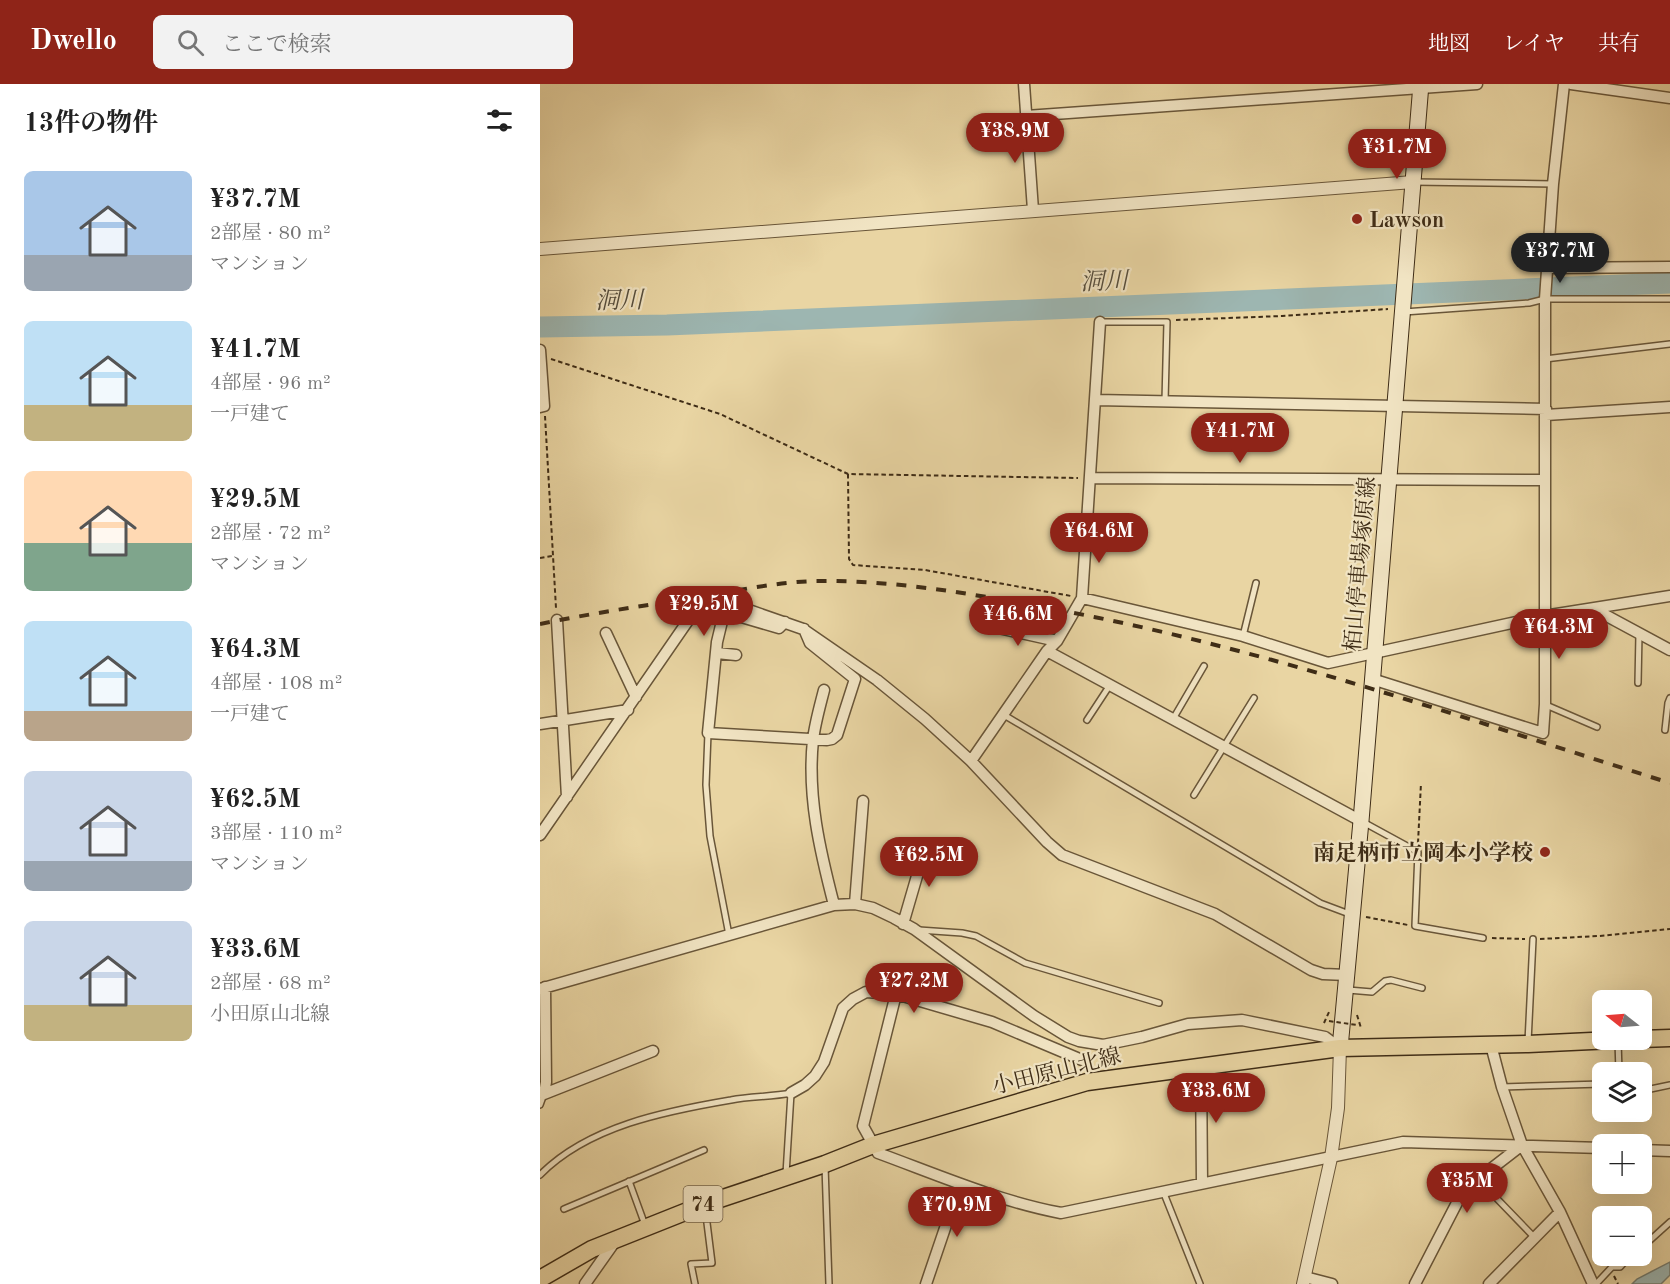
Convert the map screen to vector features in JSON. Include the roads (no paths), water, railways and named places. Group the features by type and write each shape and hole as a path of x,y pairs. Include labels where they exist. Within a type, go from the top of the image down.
{"main road":[{"name":"栢山停車場塚原線","path":"1340,1048 1396,406 1421,86"},
{"path":"1652,1038 1670,1038"},
{"name":"小田原山北線","path":"540,1280 592,1249 705,1204 825,1164 873,1145 1087,1082 1340,1048 1592,1041"}],"street":[{"path":"1024,84 1033,210"},
{"path":"1026,116 1421,86 1477,84"},
{"path":"1372,679 1543,733 1545,704 1546,268 1564,84"},
{"path":"1571,84 1670,98"},
{"path":"540,249 1413,182"},
{"path":"1546,268 1670,267"},
{"path":"971,761 1047,651 1057,641 1082,598 1100,322"},
{"path":"540,350 542,407"},
{"path":"1096,400 1396,406 1546,412 1670,407"},
{"path":"1090,478 1545,480"},
{"path":"1082,598 1243,636 1328,663 1544,616 1670,596"},
{"path":"540,835 694,612 727,605 740,607 803,629 877,680 926,719 971,761 1062,855 1215,914 1311,970 1346,982"},
{"path":"1594,609 1670,650"},
{"path":"785,622 779,628 738,616 723,617 717,642 708,734 813,739 832,739 837,735 855,679 810,643 803,629"},
{"path":"557,620 567,797"},
{"path":"985,625 1057,641"},
{"path":"606,633 636,697"},
{"path":"1047,651 1361,821"},
{"path":"717,653 736,655"},
{"path":"824,690 813,739 812,780 818,844 834,905"},
{"path":"540,724 628,710"},
{"path":"855,904 863,801"},
{"path":"903,924 926,845"},
{"path":"544,1094 546,1082 542,988 834,905 855,904 873,908 914,929 1034,1016 1079,1041 1103,1045 1188,1024 1242,1020 1325,1037 1340,1048 1338,1108 1331,1158 1304,1281 1332,1284"},
{"path":"791,1093 806,1085 820,1069 843,1008 866,992 896,994 992,1022 1082,1060"},
{"path":"896,994 863,1126 878,1153 960,1184 1040,1209 1061,1213 1403,1142 1592,1148"},
{"path":"1491,1045 1502,1087 1522,1145 1560,1212 1595,1284"},
{"path":"544,1094 653,1051"},
{"path":"1201,1066 1202,1183"},
{"path":"1415,1284 1461,1195 1522,1145"},
{"path":"1652,1150 1669,1150"},
{"path":"926,1284 960,1184"},
{"path":"1489,1284 1560,1212"},
{"path":"585,1284 617,1239"}],"lane":[{"path":"1413,182 1553,184"},
{"path":"1402,312 1529,303 1545,299 1670,299"},
{"path":"1100,322 1167,322 1165,401"},
{"path":"1545,359 1670,344"},
{"path":"1243,636 1256,583"},
{"path":"1638,633 1638,683"},
{"path":"1173,720 1204,666"},
{"path":"1087,720 1110,686"},
{"path":"1194,795 1254,698"},
{"path":"1665,730 1670,698"},
{"path":"1545,704 1597,727"},
{"path":"1003,714 1320,903 1352,915"},
{"path":"708,734 706,785 710,836 729,935"},
{"path":"1361,821 1418,852 1415,926 1483,938"},
{"path":"914,929 976,936 1024,963 1159,1003"},
{"path":"1528,1044 1533,939"},
{"path":"1346,982 1372,992 1385,981 1391,980 1422,988"},
{"path":"1502,1087 1592,1084"},
{"path":"1652,1089 1670,1085"},
{"path":"540,1174 563,1154 589,1139 633,1122 733,1099 791,1093 786,1177"},
{"path":"540,1105 544,1094"},
{"path":"564,1209 704,1150"},
{"path":"825,1164 829,1284"},
{"path":"1478,1179 1534,1237"},
{"path":"629,1181 645,1227"},
{"path":"1163,1191 1200,1284"},
{"path":"695,1284 691,1264 712,1263 705,1204"},
{"path":"1652,1238 1670,1222"},
{"path":"1595,1284 1612,1267 1621,1266"}],"water":[{"path":"1670,1262 1670,1275 1661,1284 1632,1284 1637,1279"}],"waterway":[{"name":"洞川","path":"540,327 667,325 1670,283"}],"railway":[{"path":"540,624 787,583 845,581 930,588 1042,607 1201,641 1359,685 1670,783"}],"place":[{"name":"Lawson","path":"1357,219"},
{"name":"南足柄市立岡本小学校","path":"1545,852"}]}
